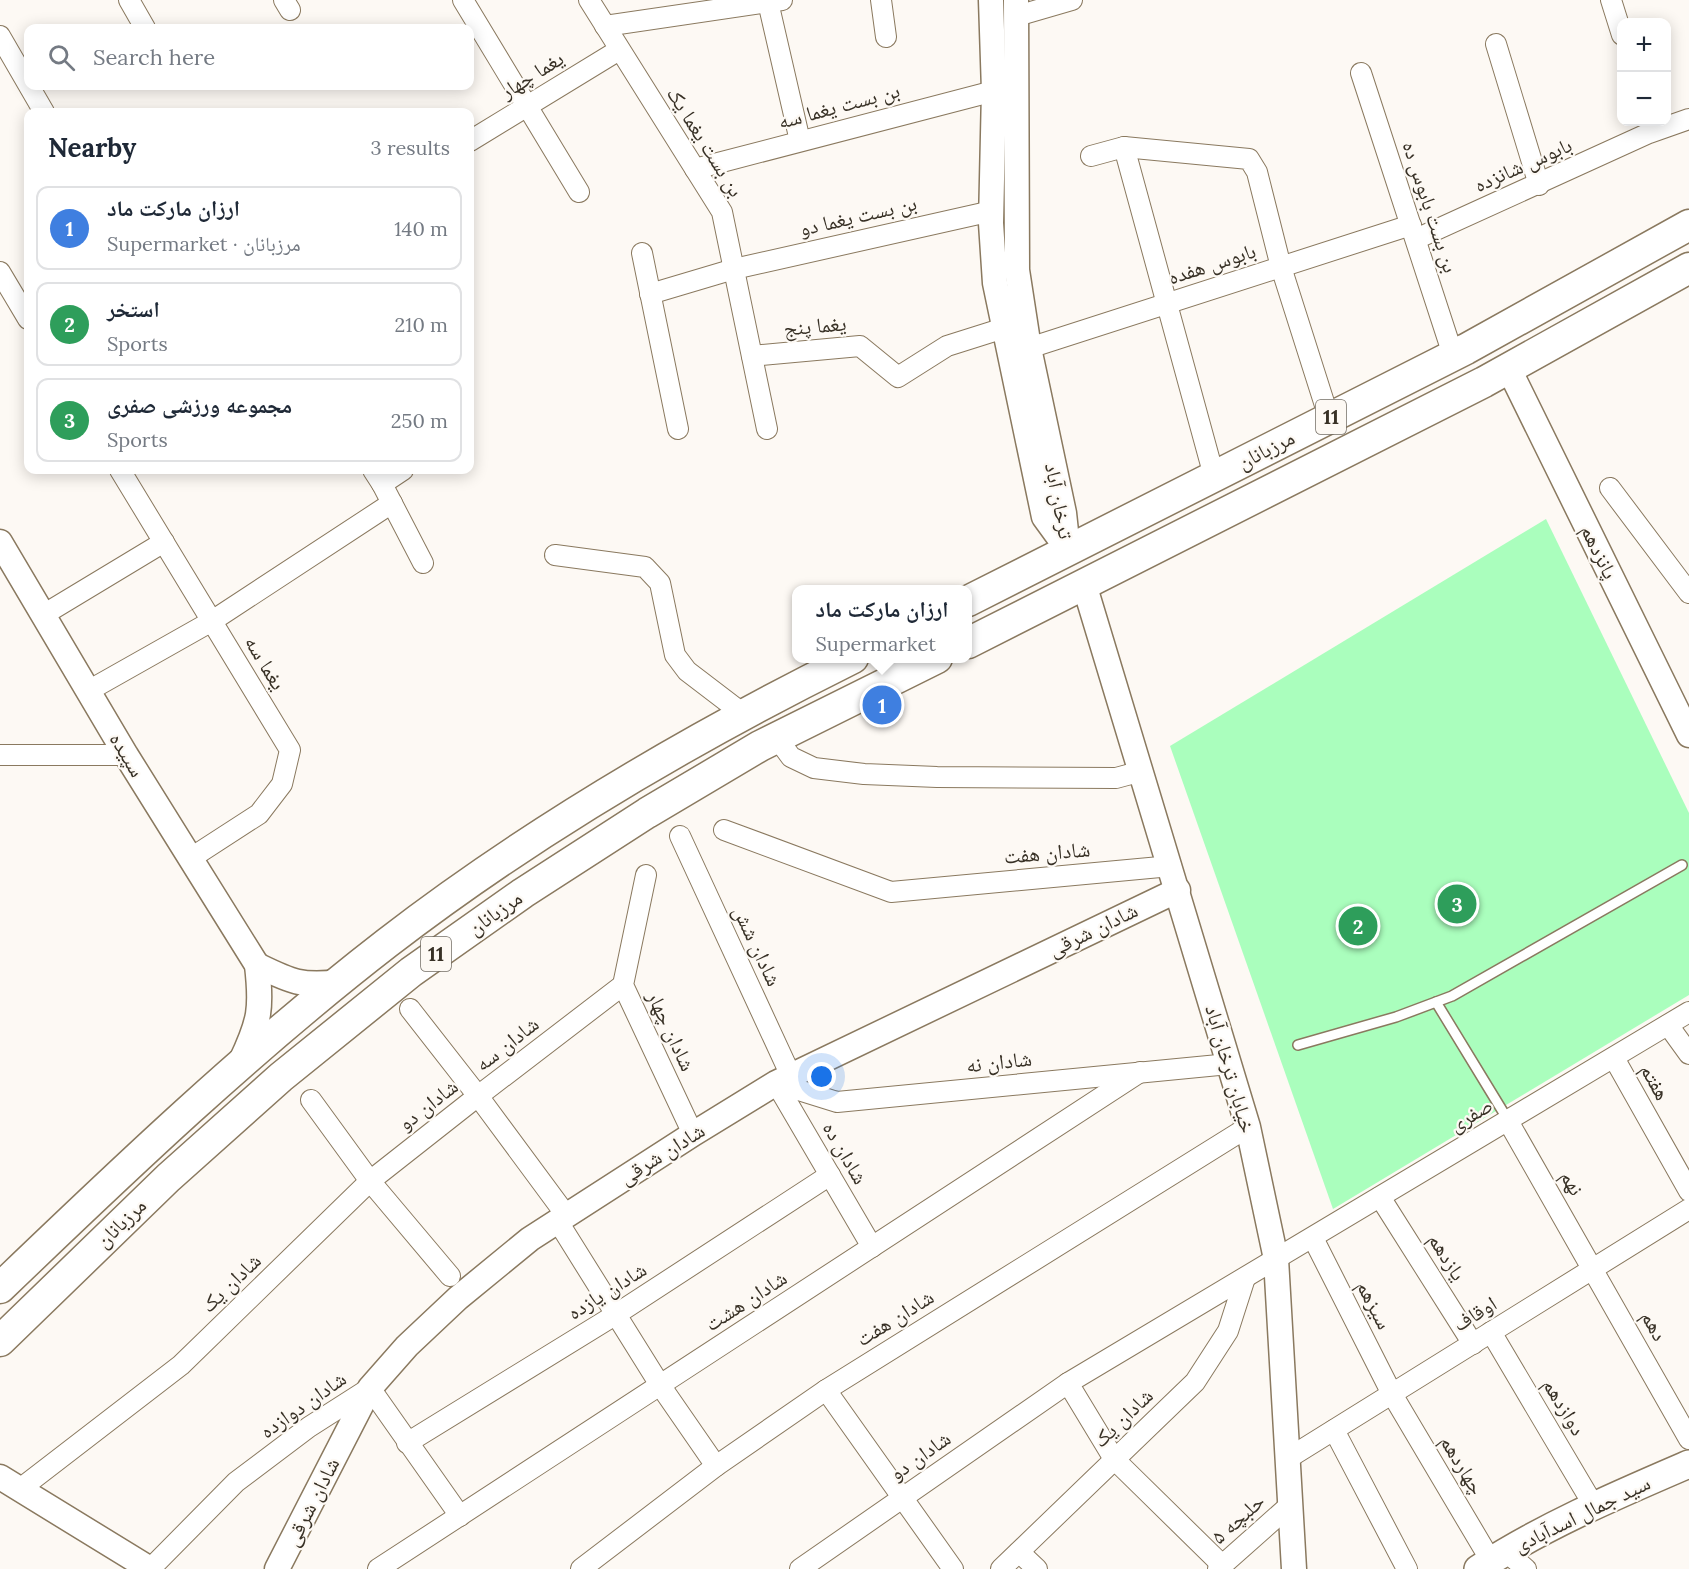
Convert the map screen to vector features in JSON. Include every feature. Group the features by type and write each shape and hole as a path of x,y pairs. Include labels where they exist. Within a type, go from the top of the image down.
{"main road":[{"name":"مرزبانان","path":"972,599 1453,356 1689,225"},
{"name":"مرزبانان","path":"972,641 1509,369 1689,268"},
{"path":"1068,550 1084,584"},
{"name":"مرزبانان","path":"0,1288 142,1151 240,1063 389,942 502,862 627,781 742,713 843,663"},
{"name":"مرزبانان","path":"0,1341 202,1147 281,1077 411,972 523,893 646,813 777,738 927,663"},
{"name":"سید جمال اسدآبادی","path":"1491,1560 1594,1506 1689,1464"}],"street":[{"path":"129,0 143,24"},
{"path":"463,0 579,192"},
{"name":"بن بست یغما یک","path":"589,0 722,212 767,429"},
{"path":"881,0 886,38"},
{"name":"ترخان آباد","path":"991,0 994,91 992,211 995,283 1044,517 1068,550"},
{"path":"1016,8 1072,0"},
{"path":"1611,0 1617,20"},
{"path":"604,26 775,1 800,141"},
{"name":"ترخان آباد","path":"1016,8 1017,258 1029,348 1064,513 1068,550"},
{"path":"0,36 24,77"},
{"path":"1496,44 1539,185"},
{"name":"یغما چهار","path":"474,138 619,50"},
{"name":"بن بست بابوس ده","path":"1361,73 1453,356"},
{"path":"31,90 42,108"},
{"name":"بن بست یغما سه","path":"695,170 994,91"},
{"name":"بابوس شانزده","path":"1413,232 1539,185 1648,127 1689,119"},
{"path":"1091,156 1125,147 1249,159 1257,172 1281,267 1329,418"},
{"path":"1125,147 1214,476"},
{"name":"بن بست یغما دو","path":"651,294 734,268 992,211"},
{"name":"بابوس هفده","path":"1029,348 1281,267 1413,232"},
{"path":"642,253 678,429"},
{"path":"0,272 24,312"},
{"name":"یغما پنج","path":"752,356 860,346 898,377 947,346 1004,328"},
{"name":"پانزدهم","path":"1509,369 1689,735"},
{"name":"یغما سه","path":"122,474 290,750 282,784 259,814 191,858"},
{"path":"378,477 423,563"},
{"path":"1610,488 1689,593"},
{"path":"88,691 212,621 392,503"},
{"name":"سپیده","path":"0,542 126,754 257,965 261,1000 257,1028 240,1063"},
{"path":"43,615 164,542"},
{"path":"555,555 645,567 660,583 675,655 687,671 742,713"},
{"name":"خیابان ترخان آباد","path":"1084,584 1248,1127 1276,1259 1294,1569"},
{"path":"777,738 791,757 814,768 864,774 937,777 1116,778 1142,771"},
{"path":"0,756 126,754"},
{"name":"شادان هفت","path":"724,830 891,892 1171,866"},
{"name":"شادان شش","path":"680,836 784,1080"},
{"name":"شادان چهار","path":"646,875 623,985 693,1134"},
{"name":"شادان شرقی","path":"277,1569 370,1388 407,1346 458,1298 562,1217 693,1134 784,1080 1178,890"},
{"path":"257,965 296,983 318,985 339,982"},
{"name":"شادان سه","path":"410,1009 478,1096 623,985"},
{"name":"صفری","path":"1276,1259 1689,1012"},
{"path":"1668,1025 1689,1054"},
{"name":"هفتم","path":"1614,1058 1689,1191"},
{"name":"شادان نه","path":"784,1080 837,1102 1229,1064"},
{"name":"شادان هشت","path":"378,1569 1140,1072"},
{"name":"شادان ده","path":"784,1080 830,1175 872,1247"},
{"name":"شادان دو","path":"370,1181 478,1096 562,1217 615,1315 716,1466"},
{"path":"311,1100 370,1181 450,1276"},
{"name":"نهم","path":"1508,1121 1594,1269"},
{"name":"شادان هفت","path":"580,1569 716,1466 826,1390 1248,1127"},
{"name":"شادان یازده","path":"407,1443 615,1315 830,1175"},
{"name":"شادان یک","path":"10,1483 181,1365 370,1181"},
{"name":"یازدهم","path":"1380,1197 1473,1344"},
{"name":"اوقاف","path":"1287,1459 1689,1209"},
{"name":"سیزهم","path":"1313,1238 1392,1394"},
{"name":"شادان دو","path":"800,1569 1068,1383 1276,1259"},
{"name":"دهم","path":"1594,1269 1689,1439"},
{"name":"شادان یک","path":"1001,1569 1195,1382 1228,1331 1245,1278"},
{"name":"دوازدهم","path":"1491,1332 1594,1506"},
{"path":"1068,1383 1114,1460 1220,1567"},
{"name":"شادان دوازده","path":"150,1569 237,1482 309,1427 370,1388 460,1516"},
{"path":"826,1390 953,1569"},
{"name":"چهاردهم","path":"1392,1394 1491,1560 1526,1569"},
{"path":"1334,1430 1407,1569"},
{"path":"10,1483 150,1569"},
{"name":"حلبچه ۵","path":"1220,1567 1290,1504"},
{"path":"1019,1552 1037,1569"}],"lane":[{"path":"1298,1045 1396,1017 1452,996 1682,865"},
{"path":"1436,1002 1508,1121"}],"green space":[{"path":"1546,519 1689,813 1689,995 1333,1209 1170,746"}],"place":[{"name":"ارزان مارکت ماد","path":"882,705"},
{"name":"مجموعه ورزشی صفری","path":"1457,904"},
{"name":"استخر","path":"1358,926"}]}
